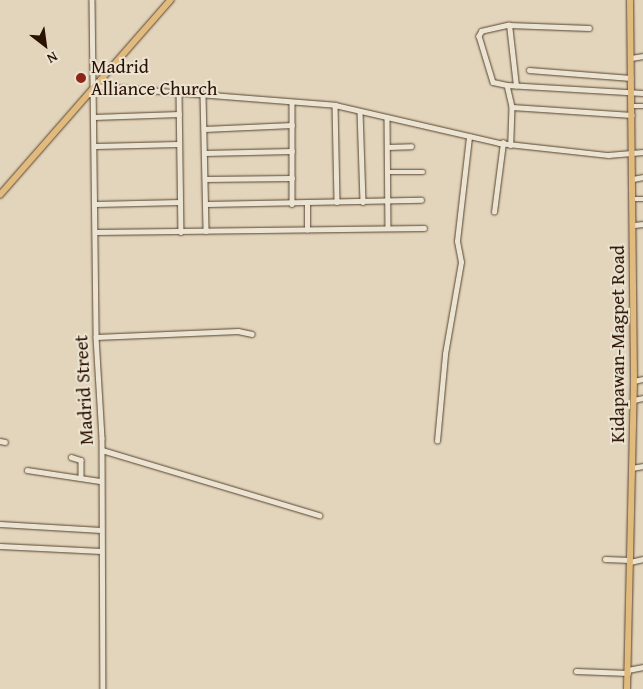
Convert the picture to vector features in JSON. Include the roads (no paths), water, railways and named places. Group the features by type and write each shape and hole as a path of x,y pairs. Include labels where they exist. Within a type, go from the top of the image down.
{"main road":[{"path":"0,195 172,0"},
{"name":"Kidapawan-Magpet Road","path":"627,689 634,400 634,199 630,0"}],"street":[{"name":"Madrid Street","path":"92,0 96,146 96,338 102,450 103,689"},
{"path":"510,25 516,86"},
{"path":"589,28 510,25 482,31 478,36 492,81 516,86 632,94 643,93"},
{"path":"631,58 643,56"},
{"path":"529,70 631,78"},
{"path":"507,85 512,107 511,145"},
{"path":"94,88 204,94 292,103 335,105 469,137 511,145 633,155 643,152"},
{"path":"179,93 180,232"},
{"path":"204,94 206,231"},
{"path":"292,103 292,204"},
{"path":"335,105 337,202"},
{"path":"633,106 643,106"},
{"path":"512,107 632,115"},
{"path":"360,111 363,202"},
{"path":"94,117 179,114"},
{"path":"387,117 388,227"},
{"path":"204,129 292,125"},
{"path":"438,441 445,354 461,262 458,233 469,137"},
{"path":"494,212 503,143"},
{"path":"96,146 178,144"},
{"path":"388,147 411,146"},
{"path":"204,153 292,151"},
{"path":"389,172 423,172"},
{"path":"205,179 292,178"},
{"path":"633,179 643,178"},
{"path":"634,199 643,198"},
{"path":"206,204 292,204 421,200"},
{"path":"95,204 180,202"},
{"path":"307,203 307,230"},
{"path":"634,224 643,224"},
{"path":"96,232 424,228"},
{"path":"96,338 238,331 252,334"},
{"path":"634,382 643,379"},
{"path":"634,400 643,398"},
{"path":"102,450 319,515"},
{"path":"71,457 81,460 81,478"},
{"path":"632,468 643,466"},
{"path":"26,470 101,481"},
{"path":"0,524 101,530"},
{"path":"0,546 101,551"},
{"path":"605,559 643,560"},
{"path":"576,671 628,671 643,667"}],"place":[{"name":"Madrid Alliance Church","path":"81,78"}]}
